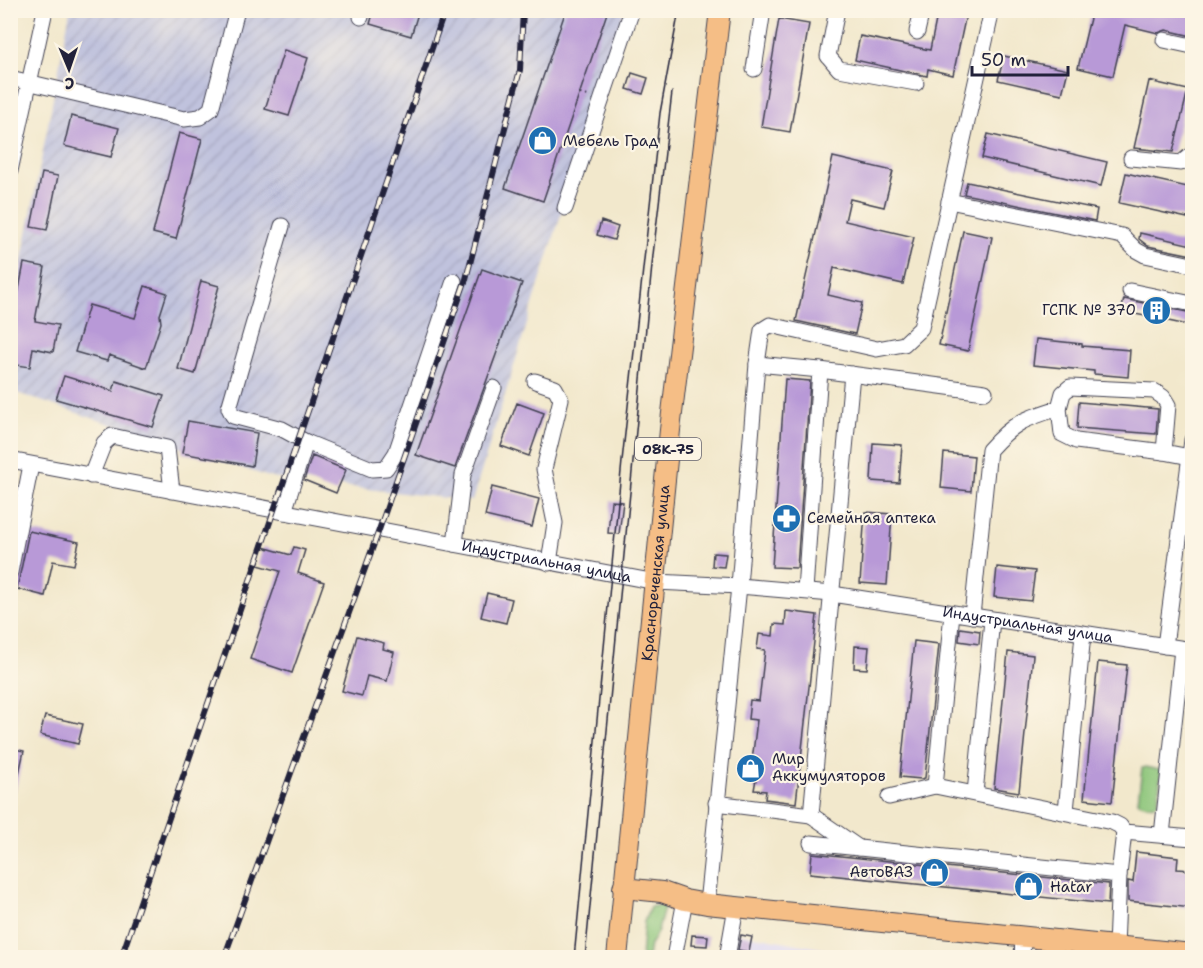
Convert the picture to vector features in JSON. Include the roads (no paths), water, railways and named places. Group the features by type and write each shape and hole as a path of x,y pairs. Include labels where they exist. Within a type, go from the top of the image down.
{"main road":[{"name":"Краснореченская улица","path":"617,957 670,430 720,10"},
{"path":"623,888 662,891 685,900 707,904 1192,954"}],"street":[{"path":"10,171 45,10"},
{"path":"10,78 184,119 200,117 211,109 237,10"},
{"path":"565,208 632,10"},
{"path":"754,69 764,10"},
{"path":"837,10 828,57 838,69 916,83"},
{"path":"917,32 922,10"},
{"path":"707,904 762,330 770,325 877,349 904,344 921,328 992,10"},
{"path":"1164,40 1192,46"},
{"path":"1131,158 1181,163 1192,154"},
{"path":"949,201 1122,237 1145,255 1192,265"},
{"path":"282,226 230,408 233,416 282,429 306,442 372,470 386,468 396,453 454,281"},
{"path":"1130,291 1192,304"},
{"path":"758,364 985,392"},
{"path":"806,591 820,370"},
{"path":"811,815 852,374"},
{"path":"535,381 555,388 561,399 544,469 555,523 549,562"},
{"path":"1164,452 1168,405 1163,397 1154,391 1070,387 1063,393 1059,408 1062,434 1068,438 1190,457"},
{"path":"455,544 463,475 494,388"},
{"path":"972,616 989,450 1005,432 1023,420 1059,408"},
{"path":"90,476 105,442 112,436 167,448 172,491"},
{"path":"1165,646 1192,440"},
{"path":"284,512 306,442"},
{"name":"Индустриальная улица","path":"10,460 656,582 832,594 1187,650"},
{"path":"10,572 31,465"},
{"path":"935,786 952,613"},
{"path":"975,793 992,620"},
{"path":"1066,811 1083,634"},
{"path":"1162,836 1187,650"},
{"path":"889,797 935,786 1066,811 1120,826 1124,832 1119,875 1116,947"},
{"path":"716,803 811,815 859,848"},
{"path":"1124,832 1192,838"},
{"path":"811,843 1119,875"},
{"path":"674,957 685,900"},
{"path":"727,957 736,907"},
{"path":"1022,957 1023,937"}],"tram line":[{"path":"574,958 622,461 660,113 679,10"},
{"path":"585,958 653,255 672,92"}],"railway":[{"path":"121,958 445,10"},
{"path":"224,958 379,530 466,279 520,70 523,10"}],"place":[{"name":"Мебель Град","path":"542,141"},
{"name":"ГСПК № 370","path":"1157,310"},
{"name":"Семейная аптека","path":"786,518"},
{"name":"Мир Аккумуляторов","path":"751,768"},
{"name":"АвтоВАЗ","path":"934,872"},
{"name":"Hatar","path":"1029,887"}]}
